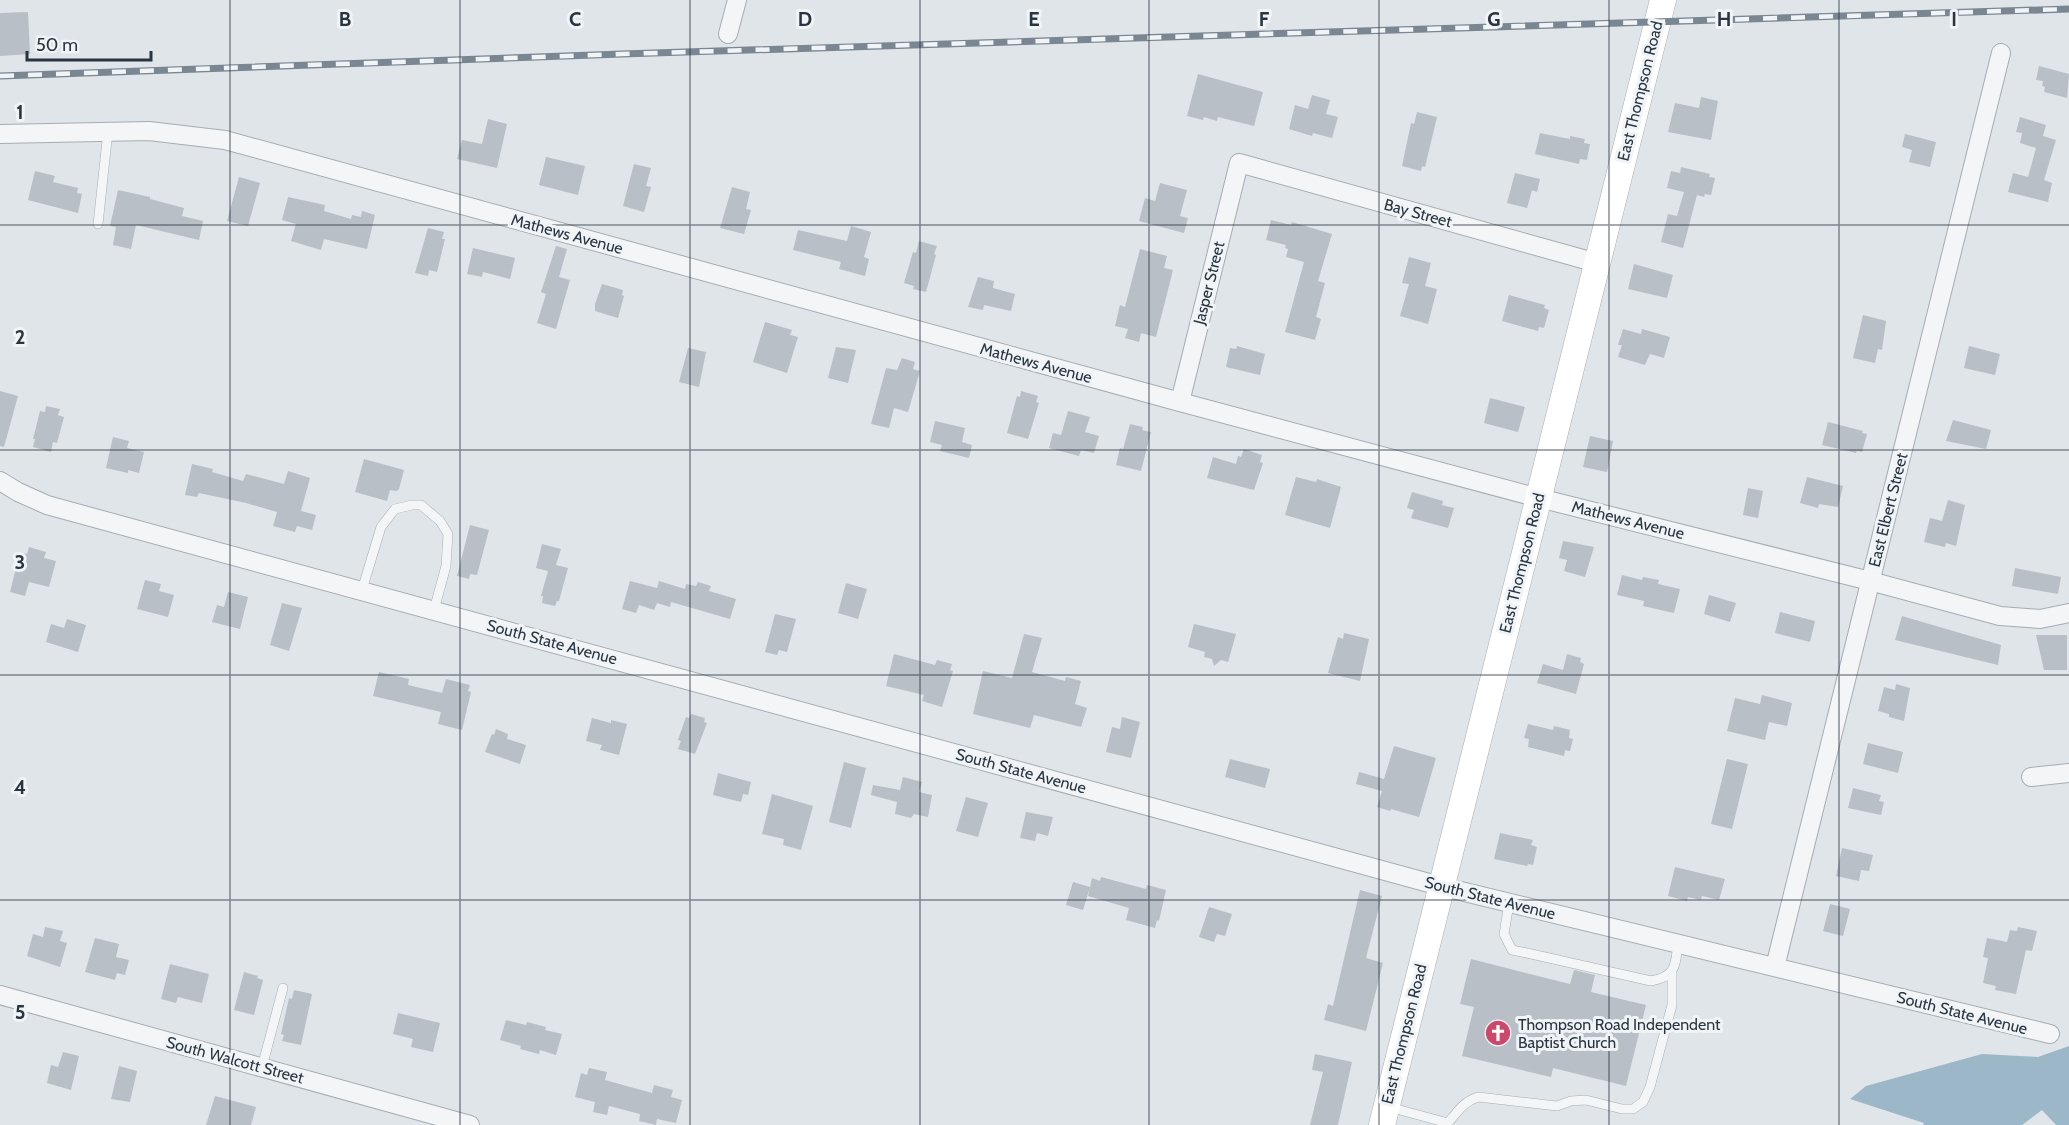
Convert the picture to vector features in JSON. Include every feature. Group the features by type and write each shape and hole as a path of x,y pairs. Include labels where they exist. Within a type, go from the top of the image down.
{"main road":[{"name":"East Thompson Road","path":"1384,1116 1662,0"}],"street":[{"path":"728,34 737,0"},
{"name":"East Elbert Street","path":"1775,967 2001,53"},
{"name":"Mathews Avenue","path":"0,134 149,130 225,140 1539,498 2008,618 2040,619 2069,613"},
{"name":"Bay Street","path":"1239,163 1597,263"},
{"name":"Jasper Street","path":"1180,402 1239,163"},
{"name":"South State Avenue","path":"0,481 47,505 1440,886 2050,1034"},
{"path":"2031,777 2069,773"},
{"name":"South Walcott Street","path":"0,995 470,1125"}],"lane":[{"path":"98,224 108,131"},
{"path":"362,590 381,526 395,509 412,505 421,506 440,521 448,534 446,566 434,610"},
{"path":"1509,903 1504,934 1512,950 1651,981 1665,979 1672,973"},
{"path":"1384,1116 1448,1123 1458,1108 1467,1101 1479,1097 1557,1106 1571,1101 1586,1100 1622,1109 1633,1109 1643,1102 1653,1076 1672,1005 1672,973 1676,963 1678,944"},
{"path":"262,1067 283,987"}],"water":[{"path":"2069,1046 2069,1125 2056,1125 2042,1110 2022,1125 1923,1125 1924,1123 1850,1099 1866,1086 1982,1054 2038,1057"}],"building":[{"path":"28,12 30,54 0,56 0,13"},
{"path":"2039,66 2069,74 2067,98 2044,92 2043,81 2036,80"},
{"path":"1198,74 1263,92 1254,126 1218,117 1217,121 1204,117 1203,120 1187,116"},
{"path":"1312,95 1330,100 1326,114 1338,117 1332,138 1313,133 1312,136 1289,129 1295,105 1308,109"},
{"path":"1701,97 1718,101 1711,140 1668,132 1675,103 1699,108"},
{"path":"1417,112 1437,117 1425,167 1422,166 1421,171 1402,166 1411,123 1414,124"},
{"path":"2020,117 2046,125 2043,136 2056,140 2044,180 2052,183 2048,202 2008,192 2013,173 2028,177 2036,148 2020,143 2022,133 2016,132"},
{"path":"488,119 507,124 497,168 457,159 462,140 482,144"},
{"path":"1540,133 1570,139 1570,136 1585,139 1584,143 1590,144 1587,160 1580,159 1579,164 1535,154"},
{"path":"1905,134 1936,142 1930,167 1909,162 1912,150 1902,147"},
{"path":"546,157 585,166 578,195 539,185"},
{"path":"634,164 651,168 646,186 651,187 644,212 623,206"},
{"path":"1681,167 1710,174 1709,177 1715,178 1711,195 1705,194 1704,197 1697,195 1683,248 1661,242 1668,214 1677,216 1684,192 1667,188 1671,171 1680,173"},
{"path":"35,171 55,176 53,182 78,188 77,193 82,194 78,213 28,200"},
{"path":"1515,173 1540,179 1537,192 1532,190 1527,208 1507,203"},
{"path":"239,177 260,183 248,226 227,221"},
{"path":"1160,183 1187,190 1180,216 1188,218 1184,233 1139,221 1145,198 1155,201"},
{"path":"732,187 750,192 746,209 751,210 744,234 720,228"},
{"path":"118,190 184,208 182,216 203,221 199,240 136,225 131,249 113,245 116,227 110,226"},
{"path":"288,197 325,205 324,211 351,219 352,215 361,217 362,211 375,215 367,249 324,239 321,250 291,241 296,224 282,220"},
{"path":"1271,220 1291,225 1292,222 1332,234 1318,281 1325,283 1316,317 1321,319 1315,340 1285,332 1304,262 1286,257 1288,249 1285,248 1286,245 1266,240"},
{"path":"851,226 871,232 864,257 869,259 865,276 839,269 841,262 793,250 798,230 847,241"},
{"path":"428,228 444,232 442,239 445,239 437,272 429,270 428,276 415,273"},
{"path":"919,241 937,246 926,292 913,289 914,286 904,283 913,252 916,253"},
{"path":"556,246 567,249 559,277 570,280 556,329 537,323 546,294 541,292"},
{"path":"473,248 515,258 510,279 483,272 482,277 467,274"},
{"path":"1140,249 1167,256 1164,268 1173,270 1156,337 1141,333 1139,342 1125,338 1128,329 1115,326 1120,305 1125,307"},
{"path":"1409,257 1431,263 1425,286 1437,289 1428,324 1400,316 1409,284 1402,283"},
{"path":"1634,264 1673,275 1667,298 1628,289"},
{"path":"978,277 994,281 993,288 1015,294 1011,311 984,305 983,310 968,307"},
{"path":"602,284 623,290 622,295 624,296 618,318 595,311"},
{"path":"1509,295 1545,305 1544,308 1549,310 1544,328 1539,327 1538,331 1502,321"},
{"path":"1863,315 1886,321 1882,350 1878,349 1875,363 1853,358"},
{"path":"765,322 792,330 790,335 798,337 787,373 753,362"},
{"path":"1623,329 1641,334 1642,329 1670,337 1664,358 1650,354 1645,365 1618,357 1622,345 1618,345"},
{"path":"1237,346 1265,354 1260,375 1226,367 1230,348 1236,349"},
{"path":"1969,346 2000,354 1995,375 1964,368"},
{"path":"836,347 856,350 848,383 828,378"},
{"path":"688,348 706,352 699,387 679,382"},
{"path":"902,358 915,362 913,369 920,371 908,412 894,408 889,428 871,424 886,368 897,370"},
{"path":"0,391 18,396 4,447 0,446"},
{"path":"1021,391 1038,396 1036,402 1039,403 1028,439 1007,433 1017,396 1020,397"},
{"path":"1490,398 1525,407 1518,432 1484,423"},
{"path":"46,406 60,409 58,415 64,417 57,443 53,442 51,452 33,447 40,411 45,412"},
{"path":"1068,411 1090,417 1085,432 1099,436 1094,453 1081,450 1079,456 1049,448 1053,433 1061,435"},
{"path":"1953,420 1991,430 1986,449 1946,441"},
{"path":"935,421 965,428 962,442 972,445 969,458 940,451 942,445 930,442"},
{"path":"1828,422 1867,434 1862,452 1857,451 1856,453 1822,445"},
{"path":"1130,424 1143,427 1142,430 1151,432 1141,471 1116,465"},
{"path":"1590,436 1613,441 1607,472 1583,467"},
{"path":"113,437 129,441 127,448 144,452 139,473 106,468"},
{"path":"1244,449 1262,455 1260,462 1263,463 1254,490 1207,478 1213,457 1236,464 1238,456 1241,457"},
{"path":"364,459 404,470 399,489 390,490 387,501 355,492"},
{"path":"192,464 213,469 212,472 243,481 246,474 284,484 288,471 310,478 301,511 316,515 312,530 297,526 295,532 273,526 277,512 246,503 199,493 197,497 185,495"},
{"path":"1296,477 1316,482 1317,479 1341,487 1330,528 1285,515"},
{"path":"1807,477 1843,486 1838,507 1819,504 1818,508 1800,503"},
{"path":"1748,488 1763,491 1758,518 1743,515"},
{"path":"1412,492 1443,501 1442,505 1454,508 1448,528 1411,518 1414,510 1407,508"},
{"path":"1948,500 1965,505 1956,546 1946,543 1945,547 1924,542 1930,518 1942,521"},
{"path":"470,525 489,530 477,575 470,574 469,579 457,576"},
{"path":"1563,541 1594,547 1585,577 1564,571 1567,560 1559,558"},
{"path":"542,544 561,549 556,565 568,568 559,601 555,606 542,603 543,596 541,596 548,571 536,568"},
{"path":"29,547 46,552 44,558 56,561 49,587 29,582 25,596 10,592 20,552 27,554"},
{"path":"2015,568 2061,577 2058,594 2012,586"},
{"path":"1622,575 1642,580 1643,577 1659,580 1658,584 1680,589 1674,613 1643,606 1644,601 1617,595"},
{"path":"145,580 161,584 159,591 174,595 168,617 137,609"},
{"path":"630,581 657,588 659,581 685,589 686,584 696,586 698,582 711,586 709,591 736,599 730,619 671,602 670,607 657,603 654,610 639,605 636,613 622,609"},
{"path":"846,583 867,589 858,619 838,613"},
{"path":"228,592 248,597 240,629 212,622 217,605 224,607"},
{"path":"1709,595 1736,603 1730,622 1704,614"},
{"path":"282,603 302,608 289,651 270,645"},
{"path":"1780,612 1815,621 1810,642 1775,633"},
{"path":"775,614 796,619 787,652 779,650 777,655 765,652"},
{"path":"1902,616 2001,645 1998,665 1895,640"},
{"path":"67,619 86,625 78,652 46,642 51,624 64,628"},
{"path":"1194,624 1236,634 1228,662 1221,660 1214,666 1212,659 1204,657 1205,652 1188,647"},
{"path":"1344,633 1369,639 1360,681 1328,673 1338,637 1343,639"},
{"path":"1024,634 1042,638 1032,672 1065,681 1066,677 1081,681 1075,704 1087,708 1081,727 1034,715 1030,728 973,714 983,671 1012,678"},
{"path":"2036,635 2067,635 2067,670 2044,670"},
{"path":"894,654 935,665 937,660 952,664 950,670 953,671 942,707 922,701 924,695 886,686"},
{"path":"1567,654 1581,658 1580,662 1584,664 1576,694 1537,683 1543,664 1563,670"},
{"path":"379,672 409,679 408,685 442,693 446,679 470,685 468,691 471,692 462,730 438,724 441,712 373,696"},
{"path":"1896,684 1910,688 1904,721 1878,711 1884,687 1895,690"},
{"path":"1762,695 1792,703 1787,726 1769,722 1765,740 1727,731 1735,698 1760,704"},
{"path":"691,714 705,718 704,722 707,723 695,754 678,749 681,741 678,740 686,717 689,718"},
{"path":"1122,717 1140,722 1131,758 1106,752 1112,727 1120,729"},
{"path":"592,718 627,724 619,755 600,750 602,745 586,741"},
{"path":"1528,724 1553,730 1554,726 1570,730 1569,738 1573,739 1570,751 1565,750 1564,756 1528,747 1529,739 1524,738"},
{"path":"496,729 508,734 507,739 526,745 520,764 485,752"},
{"path":"1868,743 1903,752 1898,773 1863,764"},
{"path":"1394,746 1436,758 1419,817 1377,807 1382,791 1356,784 1359,772 1384,779"},
{"path":"1230,759 1270,769 1265,788 1225,777"},
{"path":"1727,759 1748,764 1732,829 1711,824"},
{"path":"844,762 866,768 851,828 829,822"},
{"path":"718,773 751,782 748,795 743,794 741,802 713,795"},
{"path":"903,777 922,782 919,792 932,795 928,817 914,814 911,818 895,814 897,802 871,795 873,785 900,790"},
{"path":"1853,788 1881,795 1879,801 1884,802 1881,815 1848,808"},
{"path":"772,794 813,806 801,850 783,845 784,839 762,834"},
{"path":"966,797 988,803 978,837 956,831"},
{"path":"1026,812 1053,817 1048,836 1037,833 1035,841 1020,838"},
{"path":"1500,833 1533,840 1531,845 1537,847 1533,865 1528,864 1527,866 1494,859"},
{"path":"1842,848 1873,855 1869,871 1861,870 1859,881 1836,876"},
{"path":"1675,867 1725,879 1719,900 1702,896 1701,900 1688,897 1687,901 1668,896"},
{"path":"1101,877 1146,889 1147,885 1166,890 1159,921 1157,920 1155,928 1126,920 1129,908 1088,896 1092,878 1100,881"},
{"path":"1073,882 1090,887 1083,910 1066,905"},
{"path":"1360,890 1382,896 1366,958 1383,963 1366,1031 1324,1020 1328,1004 1333,1006"},
{"path":"1830,904 1850,909 1843,936 1823,931"},
{"path":"1209,907 1232,914 1225,936 1217,934 1214,942 1199,937"},
{"path":"45,927 63,931 60,941 67,943 60,967 27,956 33,934 43,937"},
{"path":"2018,927 2037,931 2032,951 2026,950 2016,994 1995,990 1996,986 1983,983 1988,958 1983,957 1987,938 2007,942 2010,930 2017,931"},
{"path":"95,938 119,944 116,957 129,960 125,975 117,973 115,980 85,972"},
{"path":"1471,959 1570,984 1574,970 1595,975 1591,992 1646,1005 1626,1086 1553,1068 1551,1077 1462,1056 1474,1007 1460,1004"},
{"path":"170,964 209,974 202,1003 178,997 176,1003 161,999"},
{"path":"244,972 263,980 254,1015 234,1010"},
{"path":"294,990 312,994 301,1045 282,1041 284,1035 281,1034 289,998 292,999"},
{"path":"398,1013 440,1023 433,1052 411,1047 413,1039 393,1034"},
{"path":"506,1020 526,1025 527,1022 562,1034 556,1055 540,1050 539,1054 520,1049 521,1046 500,1040"},
{"path":"63,1052 79,1056 71,1090 47,1083 51,1065 58,1067"},
{"path":"1315,1054 1352,1062 1338,1125 1310,1125 1323,1072 1312,1070"},
{"path":"119,1066 137,1071 130,1102 111,1099"},
{"path":"589,1068 607,1072 605,1080 652,1093 654,1085 673,1090 671,1097 682,1100 676,1123 657,1119 656,1125 639,1121 640,1114 609,1106 607,1115 593,1112 595,1102 575,1097 581,1073 587,1075"},
{"path":"215,1096 256,1107 251,1125 206,1125"}],"railway":[{"path":"0,76 622,54 2069,9"}],"place":[{"name":"Thompson Road Independent Baptist Church","path":"1498,1033"}]}
